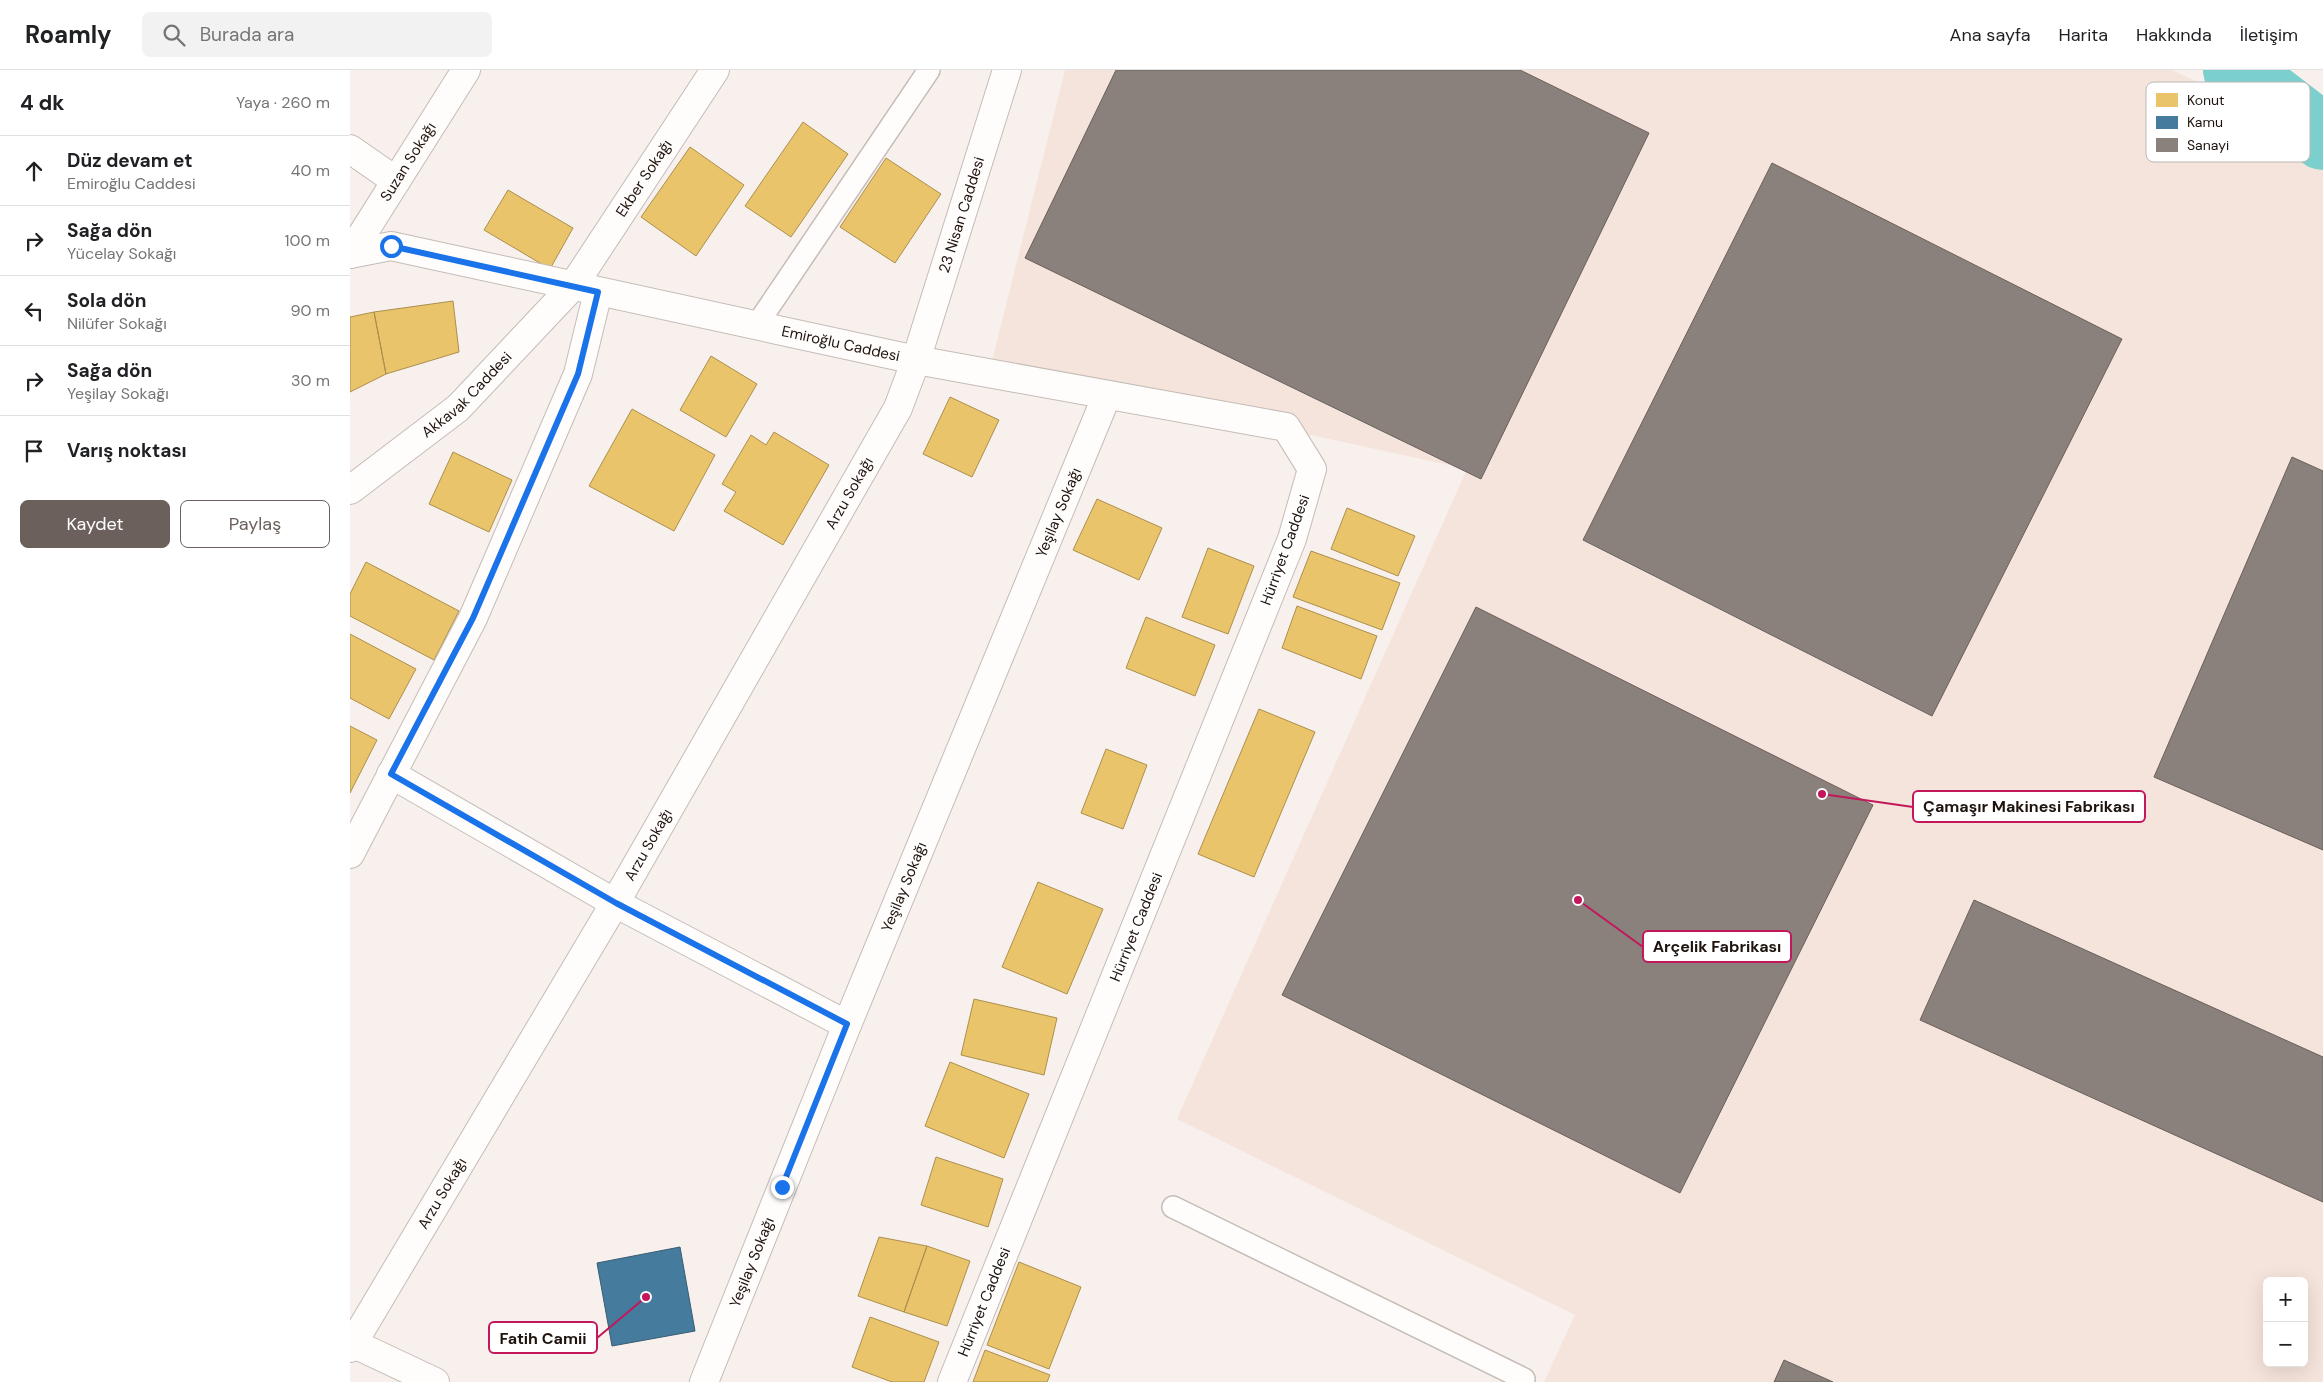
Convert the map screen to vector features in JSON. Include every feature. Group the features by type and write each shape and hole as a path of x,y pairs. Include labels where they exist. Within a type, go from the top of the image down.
{"street":[{"name":"Suzan Sokağı","path":"350,254 466,70"},
{"name":"Ekber Sokağı","path":"586,289 715,70"},
{"name":"23 Nisan Caddesi","path":"916,360 1008,70"},
{"path":"350,149 396,181"},
{"name":"Emiroğlu Caddesi","path":"350,254 391,246 916,360 1286,427 1312,469"},
{"path":"350,854 473,618 574,383 586,289"},
{"name":"Akkavak Caddesi","path":"350,490 458,408 586,289"},
{"name":"Arzu Sokağı","path":"351,1344 616,903 898,408 916,360"},
{"name":"Yeşilay Sokağı","path":"704,1382 847,1024 1108,395"},
{"name":"Hürriyet Caddesi","path":"952,1382 1292,539 1312,469"},
{"path":"391,774 616,903 847,1024"},
{"path":"351,1344 435,1382"}],"lane":[{"path":"756,326 929,70"},
{"path":"1173,1207 1524,1379"}],"shaded area":[{"path":"1065,70 2172,70 2197,82 2146,82 2146,162 2310,162 2310,136 2323,144 2323,1382 1544,1382 1575,1315 1177,1119 1467,469 991,365"}],"building: Konut":[{"path":"803,122 848,154 791,237 745,206"},
{"path":"690,147 744,185 696,256 641,217"},
{"path":"886,158 941,194 895,263 840,227"},
{"path":"508,190 573,228 550,269 484,230"},
{"path":"453,301 459,352 386,374 374,312"},
{"path":"374,312 386,374 350,392 350,317"},
{"path":"711,356 757,384 726,437 680,410"},
{"path":"950,397 999,420 972,477 923,454"},
{"path":"632,409 715,455 674,531 589,486"},
{"path":"774,432 829,465 783,545 724,511 736,492 722,484 751,435 766,445"},
{"path":"453,452 512,480 489,532 429,504"},
{"path":"1097,499 1162,528 1139,580 1073,550"},
{"path":"1347,508 1415,536 1398,576 1331,549"},
{"path":"1208,548 1254,566 1228,634 1182,617"},
{"path":"1311,551 1400,583 1382,630 1293,597"},
{"path":"366,562 459,611 434,660 350,616 350,594"},
{"path":"1297,606 1377,636 1361,679 1282,648"},
{"path":"1146,617 1215,645 1195,696 1126,668"},
{"path":"350,634 416,669 389,719 350,698"},
{"path":"1259,709 1315,732 1254,877 1198,854"},
{"path":"350,726 377,740 350,793"},
{"path":"1106,749 1147,765 1123,829 1081,813"},
{"path":"1038,882 1103,909 1067,994 1002,967"},
{"path":"974,999 1057,1018 1044,1075 961,1055"},
{"path":"950,1062 1029,1094 1004,1158 925,1126"},
{"path":"936,1157 1003,1179 988,1227 921,1205"},
{"path":"879,1237 927,1246 904,1312 858,1296"},
{"path":"927,1246 970,1261 947,1326 904,1312"},
{"path":"1019,1262 1081,1287 1049,1369 987,1345"},
{"path":"870,1317 939,1342 924,1382 892,1382 852,1367"},
{"path":"985,1350 1050,1375 1047,1382 973,1382"}],"building: Kamu":[{"path":"680,1247 695,1331 612,1346 597,1263"}],"building: Sanayi":[{"path":"1116,70 1520,70 1649,133 1481,479 1025,258"},
{"path":"1772,163 2122,339 1932,716 1583,540"},
{"path":"2292,457 2323,471 2323,850 2154,777"},
{"path":"1476,607 1873,805 1680,1193 1282,995"},
{"path":"1974,900 2323,1057 2323,1202 1920,1020"},
{"path":"1784,1360 1833,1382 1774,1382"}],"waterway":[{"path":"2236,70 2252,82"},
{"path":"2310,127 2323,137"}],"place":[{"name":"Çamaşır Makinesi Fabrikası","path":"1822,794"},
{"name":"Arçelik Fabrikası","path":"1578,900"},
{"name":"Fatih Camii","path":"646,1297"}],"route":[{"path":"391,246 598,292 578,374 473,618 391,774 616,903 847,1024 782,1187"}]}
